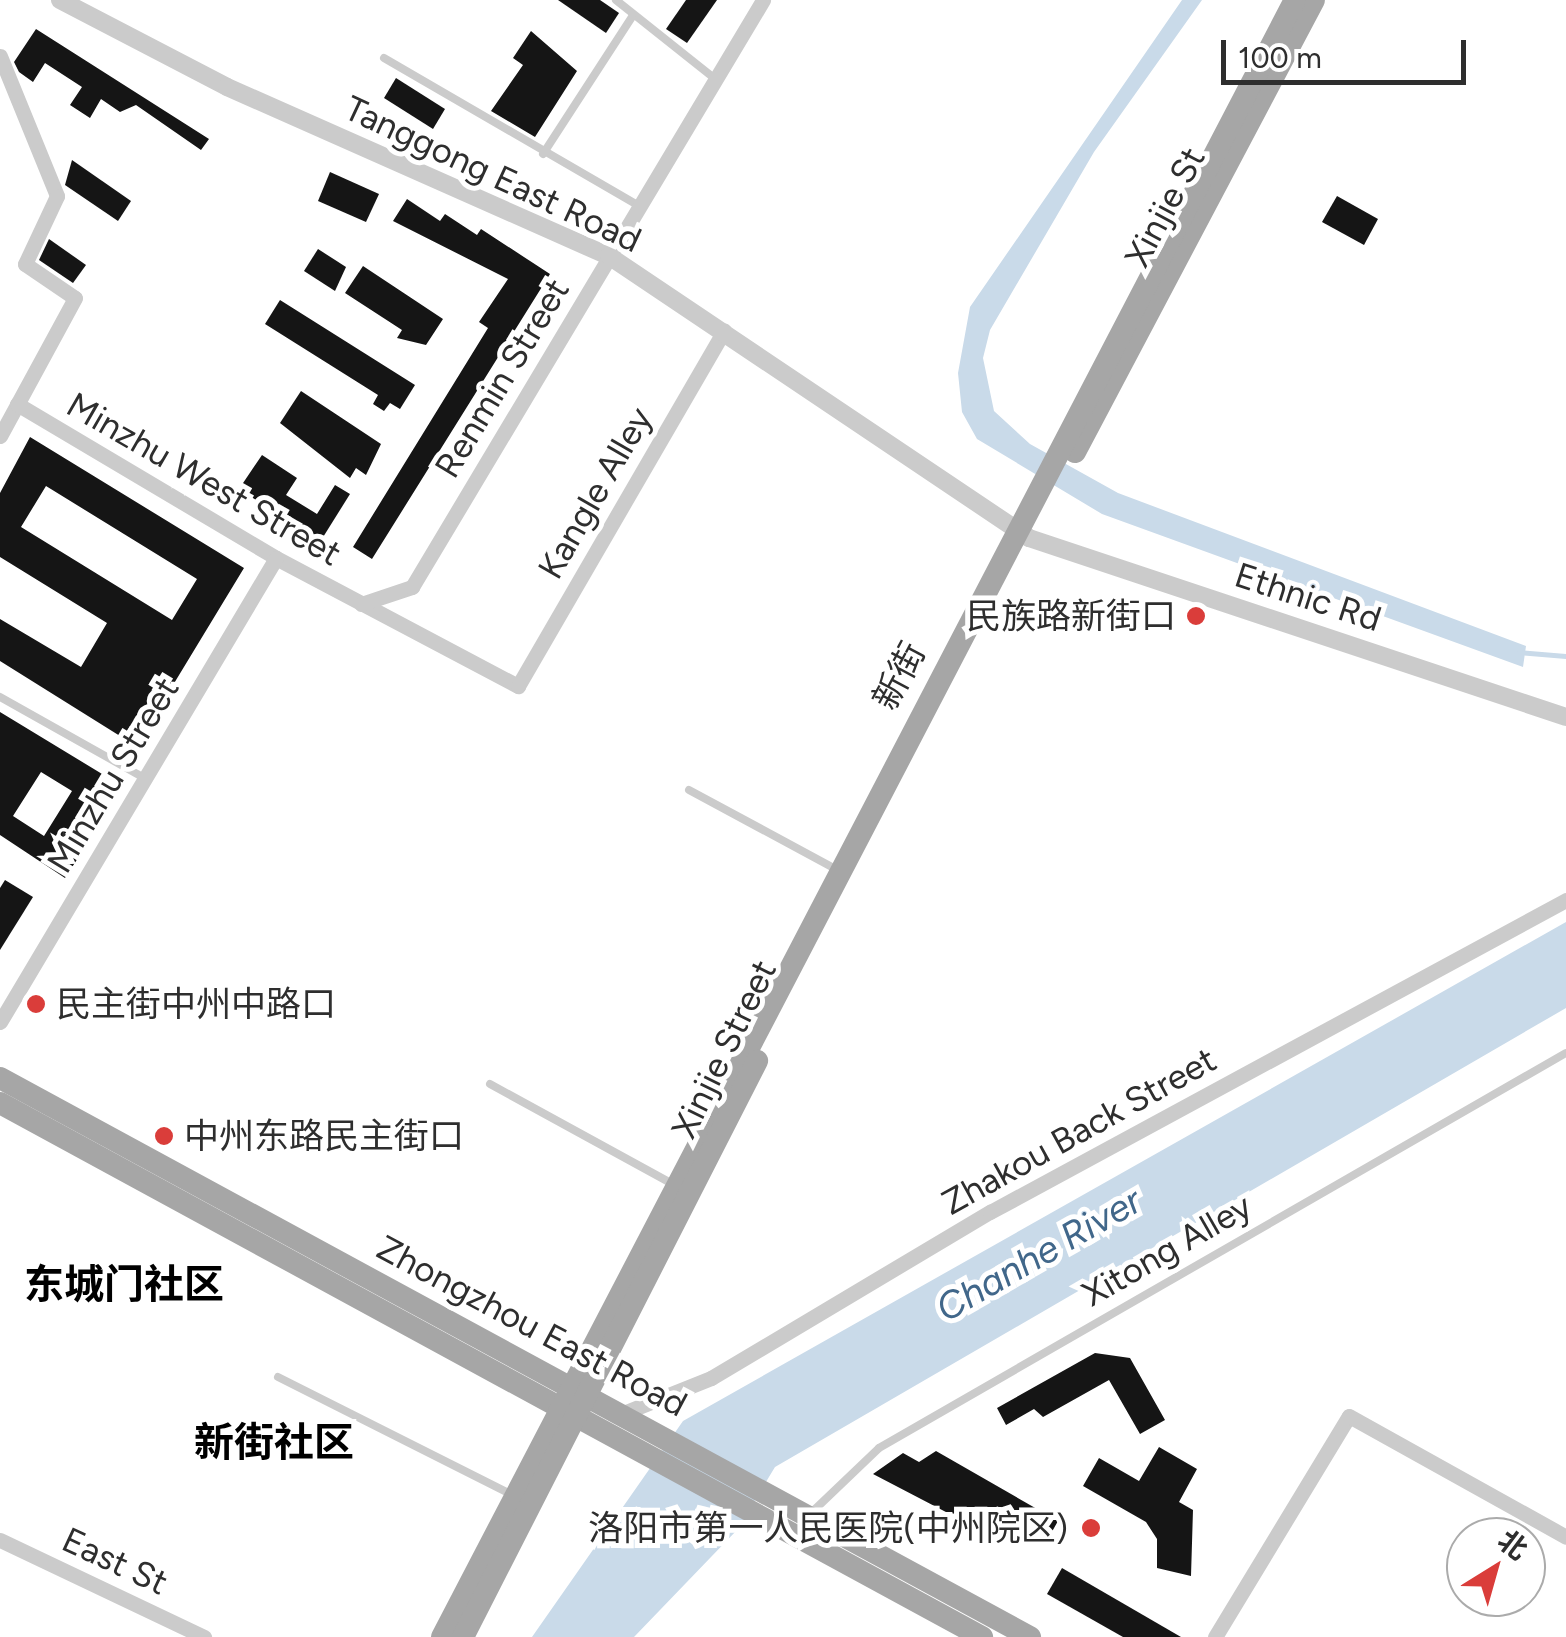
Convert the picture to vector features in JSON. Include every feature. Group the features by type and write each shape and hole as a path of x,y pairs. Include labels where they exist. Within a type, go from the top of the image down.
{"main road":[{"path":"1071,442 1295,0"},
{"name":"Xinjie St","path":"1071,442 1314,0"},
{"name":"Xinjie Street","path":"463,1637 526,1501 1071,442"},
{"name":"新街","path":"577,1404 677,1186 836,869 1023,534"},
{"name":"Zhongzhou East Road","path":"0,1078 577,1404"},
{"name":"Zhongzhou East Road","path":"0,1103 577,1404 810,1514 1030,1637"},
{"name":"Zhongzhou East Road","path":"629,1427 788,1530 982,1637"},
{"path":"442,1637 526,1501"}],"street":[{"name":"Tanggong East Road","path":"60,0 227,87 609,256 1023,534"},
{"name":"Renmin Street","path":"361,604 412,586 763,0"},
{"path":"0,56 57,196 25,264 75,298 0,436"},
{"name":"Kangle Alley","path":"518,686 724,330"},
{"name":"Minzhu West Street","path":"18,404 276,558 518,686"},
{"name":"Ethnic Rd","path":"1023,534 1566,716"},
{"name":"Minzhu Street","path":"0,1022 276,558"},
{"name":"Zhakou Back Street","path":"629,1427 990,1212 1566,900"},
{"path":"1215,1637 1349,1416 1566,1537"},
{"name":"East St","path":"0,1540 204,1637"}],"lane":[{"path":"616,0 715,78"},
{"path":"543,154 632,16"},
{"path":"384,58 543,154 641,206"},
{"path":"0,697 146,779"},
{"path":"688,790 836,869"},
{"name":"Xitong Alley","path":"810,1514 880,1448 1566,1053"},
{"path":"490,1084 677,1186"},
{"path":"278,1377 526,1501"}],"water":[{"path":"1182,0 1202,0 1094,152 990,330 983,358 994,411 1030,444 1118,493 1526,646 1523,667 1102,514 977,439 962,412 958,373 970,307"},
{"name":"Chanhe River","path":"1566,922 1566,1008 775,1467 737,1530 634,1637 532,1637 683,1421"}],"building":[{"path":"558,0 600,0 619,13 606,33"},
{"path":"686,0 717,0 687,43 666,29"},
{"path":"36,29 209,139 201,150 136,105 120,112 101,99 90,118 70,105 82,87 45,63 33,82 19,72 14,62"},
{"path":"531,31 577,71 535,137 491,111 523,65 513,58"},
{"path":"396,78 445,109 433,129 384,98"},
{"path":"72,160 131,201 118,221 65,185"},
{"path":"330,172 379,194 366,222 318,201"},
{"path":"1337,196 1378,219 1364,245 1322,222"},
{"path":"407,199 440,221 445,214 477,235 481,229 550,274 372,559 353,547 488,328 479,322 508,279 393,221"},
{"path":"49,239 86,265 73,283 39,260"},
{"path":"318,249 346,267 335,291 304,271"},
{"path":"363,266 443,319 426,345 397,338 402,330 345,293"},
{"path":"280,300 415,385 400,409 390,403 384,411 373,404 378,395 265,324"},
{"path":"301,391 381,444 366,475 356,468 350,478 280,423"},
{"path":"30,437 244,568 136,746 0,661 0,619 81,667 107,623 0,557 0,493","holes":["46,486 197,579 172,620 21,527"]},
{"path":"262,455 297,478 286,495 317,514 335,485 350,494 320,542 239,489"},
{"path":"0,712 112,780 69,852 78,858 65,878 0,835","holes":["41,772 72,791 44,836 13,816"]},
{"path":"5,880 33,897 0,950 0,888"},
{"path":"1095,1353 1130,1358 1165,1420 1140,1434 1109,1380 1043,1417 1034,1409 1006,1425 997,1408"},
{"path":"1159,1447 1197,1469 1179,1502 1193,1510 1191,1576 1157,1568 1157,1539 1146,1522 1083,1486 1099,1458 1139,1481"},
{"path":"936,1451 1058,1521 1045,1544 1005,1521 967,1523 873,1474 903,1453 919,1462"},
{"path":"1062,1568 1181,1637 1123,1637 1047,1594"}],"waterway":[{"path":"1519,652 1566,656"}],"place":[{"name":"民族路新街口","path":"1196,616"},
{"name":"民主街中州中路口","path":"36,1004"},
{"name":"中州东路民主街口","path":"164,1136"},
{"name":"洛阳市第一人民医院(中州院区)","path":"1091,1528"}],"district":[{"name":"东城门社区","path":"124,1284"},
{"name":"新街社区","path":"274,1442"}]}
